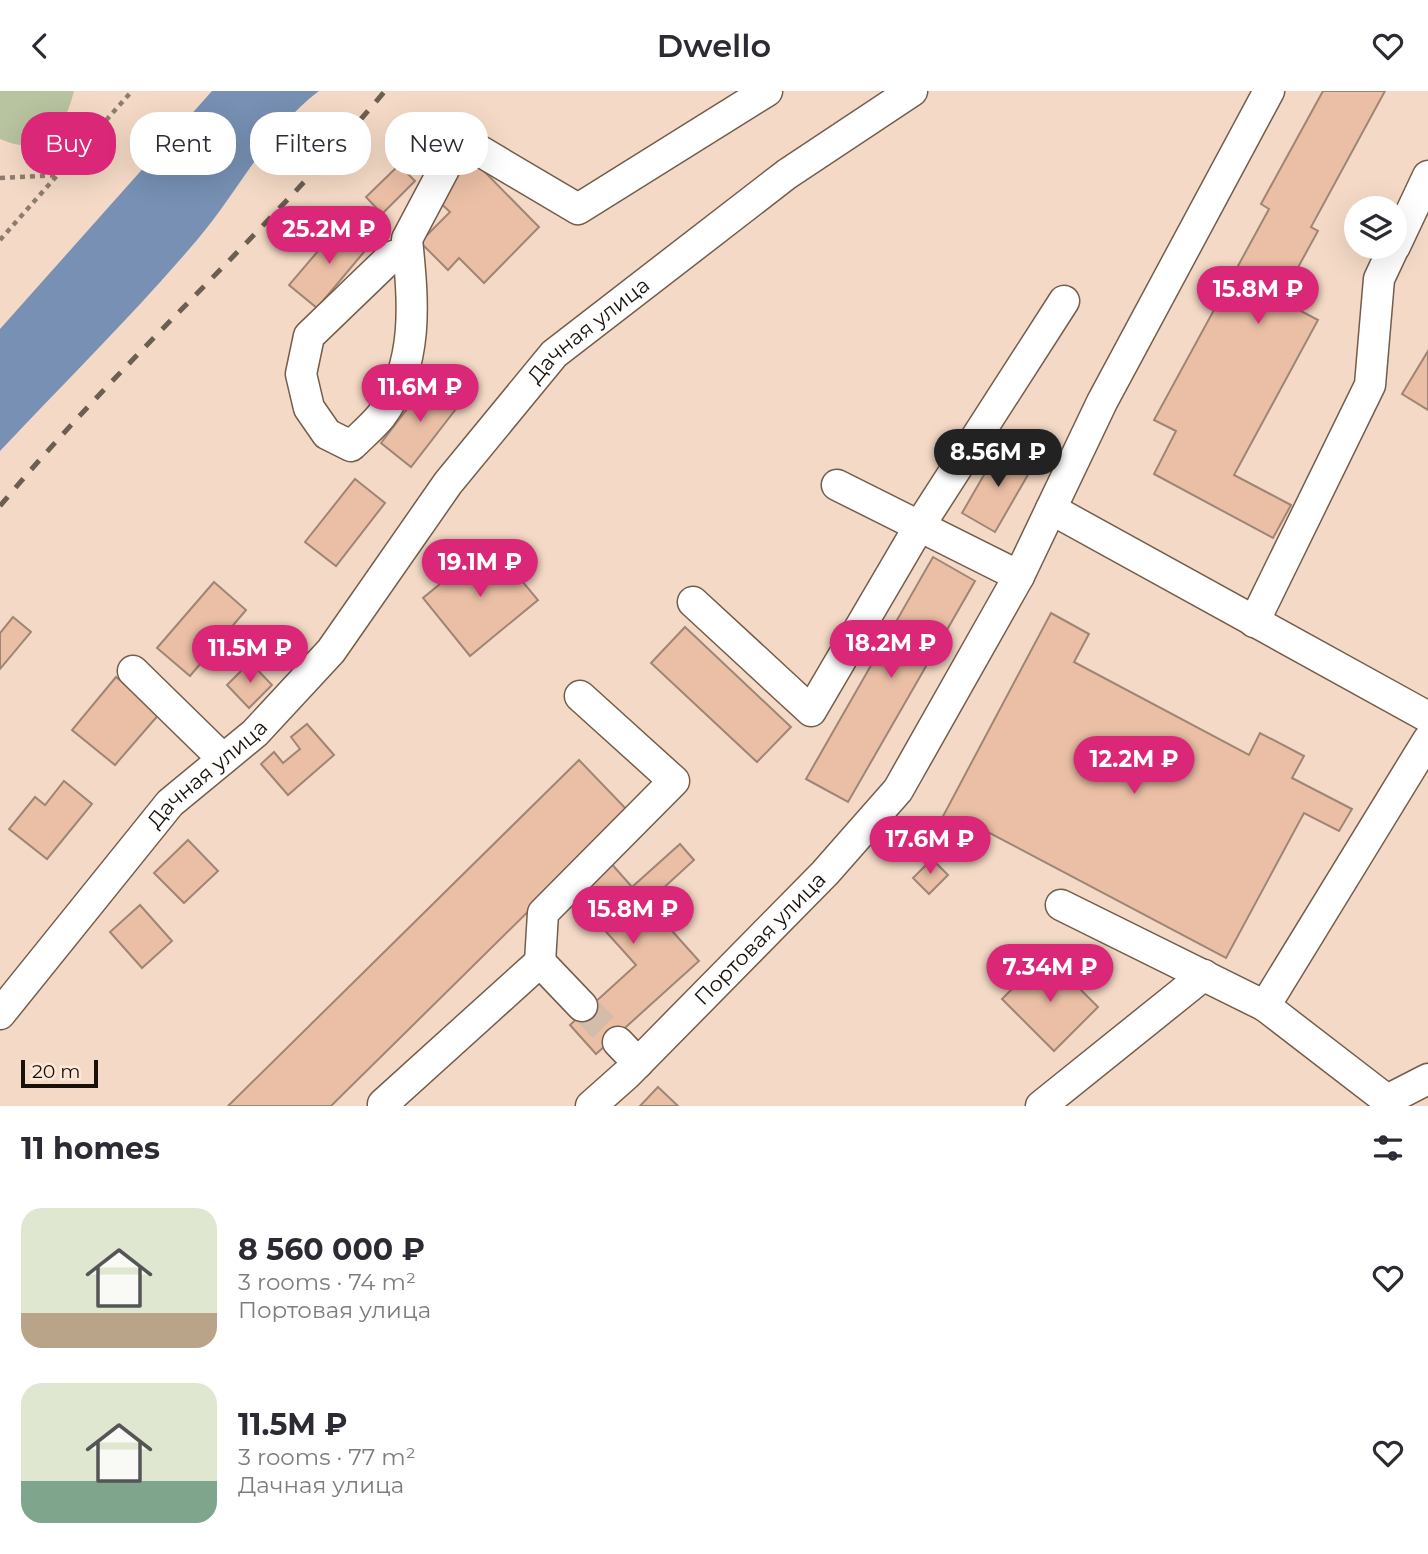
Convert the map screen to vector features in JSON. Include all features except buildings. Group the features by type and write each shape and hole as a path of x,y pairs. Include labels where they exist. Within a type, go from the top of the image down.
{"street":[{"path":"408,251 391,257 310,336 301,374 309,408 327,434 351,446 380,416 400,383 414,300 407,239 451,156 480,151 578,209 767,91"},
{"name":"Дачная улица","path":"0,1014 170,803 255,733 331,650 448,483 554,354 787,174 912,91"},
{"name":"Портовая улица","path":"591,1106 628,1053 825,873 898,790 1019,576 1102,402 1269,91"},
{"path":"1407,221 1428,176"},
{"path":"1254,622 1370,385 1379,279 1389,259"},
{"path":"693,603 811,711 920,525 1064,300"},
{"path":"837,485 1019,576"},
{"path":"1051,509 1428,717"},
{"path":"132,671 223,759"},
{"path":"383,1104 540,962 543,913 674,781 580,696"},
{"path":"1265,1006 1428,740"},
{"path":"1061,905 1265,1006 1387,1100 1428,1079"},
{"path":"540,962 582,1006"},
{"path":"1041,1106 1204,975"}],"path":[{"path":"114,112 132,91"},
{"path":"0,179 58,175"},
{"path":"0,240 58,175"}],"green space":[{"path":"0,91 74,91 67,112 21,112 21,145 0,139"}],"water":[{"path":"212,91 319,91 296,112 250,112 250,168 212,221 125,320 0,451 0,329 137,175 236,175 236,112 193,112"}],"tunnel":[{"path":"582,1006 618,1042"}],"railway":[{"path":"0,506 94,400 291,196 385,91"}]}
